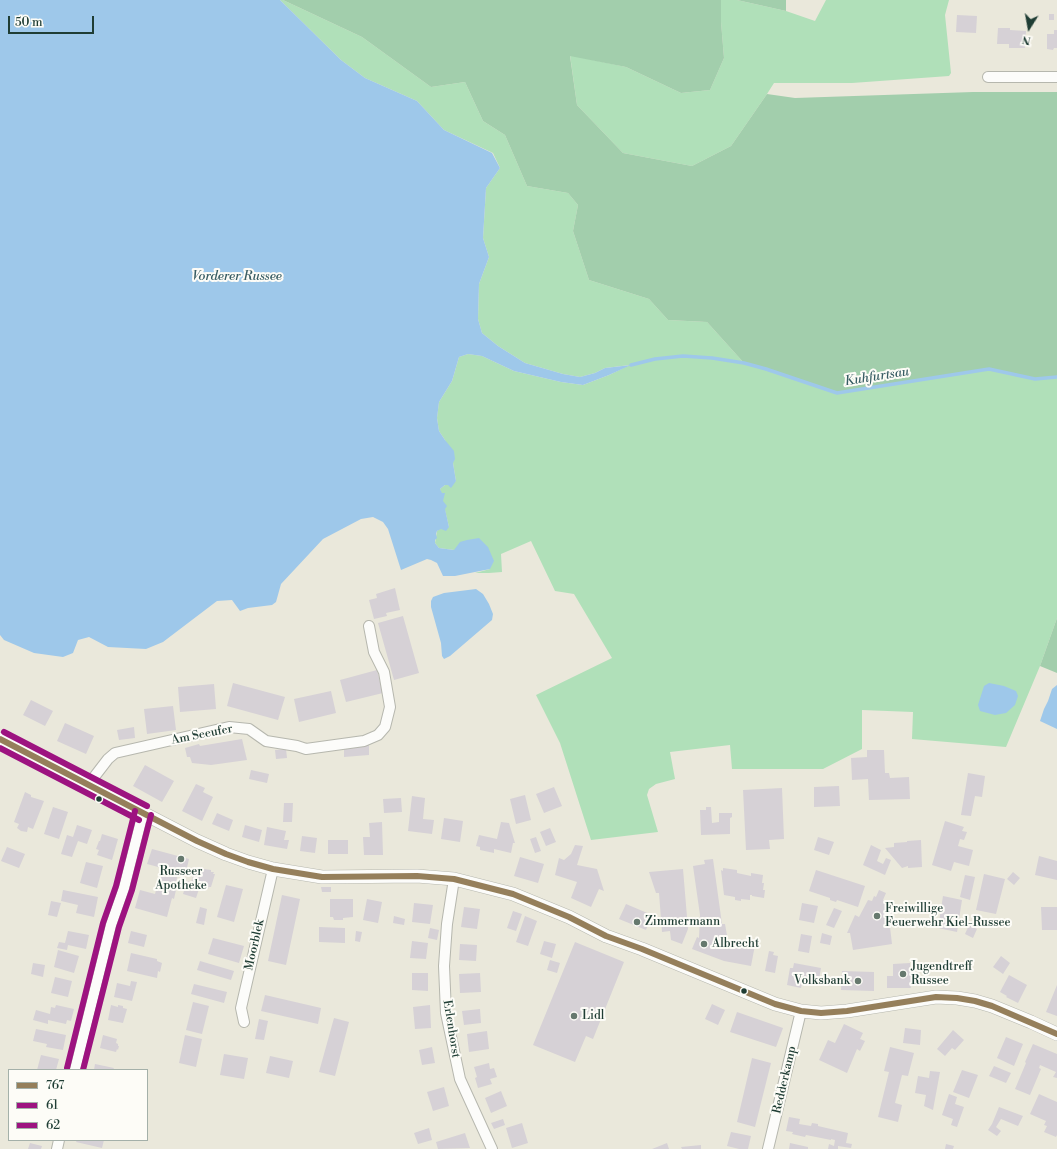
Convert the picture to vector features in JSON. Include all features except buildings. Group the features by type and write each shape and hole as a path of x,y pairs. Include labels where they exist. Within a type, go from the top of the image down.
{"street":[{"path":"988,77 1057,77"},
{"name":"Am Seeufer","path":"88,785 108,759 115,753 229,727 249,729 266,741 298,746 306,749 364,741 378,735 385,727 390,706 384,672 374,652 369,626"},
{"path":"0,739 197,841 226,854 273,869 322,877 417,876 454,879 513,894 569,917 606,936 642,949 775,1004 801,1011 821,1013 847,1011 936,997 957,998 992,1006 1057,1034"},
{"path":"75,1069 111,924 124,888 143,814"},
{"name":"Moorblek","path":"244,1022 241,1008 273,869"},
{"name":"Erlenhorst","path":"454,879 447,924 444,966 446,1013 460,1079 492,1149"},
{"name":"Redderkamp","path":"768,1149 801,1011"}],"green space":[{"path":"280,0 283,0 362,37 431,87 465,82 483,121 505,135 527,186 568,193 578,205 573,231 589,280 649,299 668,320 707,322 744,363 837,393 989,369 1035,379 1057,377 1057,618 1040,666 1006,747 912,739 913,712 862,710 862,749 823,769 732,769 730,745 670,752 675,779 656,784 649,789 647,795 658,832 591,840 560,743 536,695 612,658 574,594 555,591 531,541 501,554 502,572 489,573 475,573 490,569 454,550 439,548 435,543 437,531 441,528 449,527 440,489 445,485 456,481 453,463 445,440 439,431 437,418 439,402 452,381 459,357 468,354 482,356 514,371 561,382 583,385 630,365 605,368 595,373 580,377 563,374 525,363 498,346 482,333 478,319 479,284 489,257 483,238 486,188 500,168 493,153 444,130 417,101 365,78 341,60"},
{"path":"283,0 721,0 724,58 710,90 681,93 626,67 570,56 577,105 623,153 692,166 731,146 767,94 795,98 973,92 1057,92 1057,377 1035,379 989,369 837,393 744,363 707,322 668,320 649,299 589,280 573,231 578,205 568,193 527,186 505,135 483,121 465,82 431,87 362,37"},
{"path":"721,0 737,0 786,11 815,21 826,0 949,0 945,15 951,73 949,76 852,83 774,83 731,146 692,166 623,153 577,105 570,55 626,67 681,93 710,90 724,58"},
{"path":"737,0 786,0 786,11"},
{"path":"1057,618 1057,673 1040,666"}],"water":[{"name":"Vorderer Russee","path":"0,0 280,0 341,60 365,78 417,101 444,130 492,153 500,168 486,188 483,238 489,257 479,284 478,319 482,333 498,346 525,363 563,374 580,377 595,373 605,368 631,365 583,385 561,382 514,371 482,356 468,354 459,357 452,381 439,402 437,418 439,431 454,451 455,459 453,463 456,481 451,488 448,485 445,485 440,489 442,493 445,493 443,501 447,506 445,509 449,527 446,531 441,529 437,531 435,543 439,548 454,550 460,542 479,538 488,547 494,561 490,569 455,576 443,576 437,563 427,559 401,570 388,529 383,522 373,517 361,519 323,539 281,584 276,602 272,605 248,608 240,611 232,600 217,601 163,642 146,649 108,647 89,637 78,640 73,653 63,657 34,653 4,640 0,635"},
{"path":"476,589 483,594 489,604 493,614 492,620 450,656 444,659 442,656 441,643 431,607 431,601 433,597 444,593"},
{"path":"989,683 1004,686 1016,691 1018,696 1015,705 1006,713 995,715 980,711 978,705 984,686"},
{"path":"1057,685 1057,729 1040,721 1052,689"}],"waterway":[{"name":"Kuhfurtsau","path":"631,365 655,359 683,356 712,358 744,363 766,369 837,393 989,369 1035,379 1057,377"}],"transit line":[{"name":"62","path":"4,732 147,806"},
{"name":"767","path":"0,739 197,841 226,854 273,869 322,877 417,876 454,879 513,894 569,917 606,936 642,949 775,1004 801,1011 821,1013 847,1011 936,997 957,998 992,1006 1057,1034"},
{"name":"61","path":"0,748 139,820"},
{"name":"62","path":"67,1068 103,923 116,886 135,811"},
{"name":"61","path":"83,1069 119,927 132,890 151,815"}],"place":[{"name":"Russeer Apotheke","path":"181,859"},
{"name":"Freiwillige Feuerwehr Kiel-Russee","path":"877,916"},
{"name":"Zimmermann","path":"637,922"},
{"name":"Albrecht","path":"704,944"},
{"name":"Jugendtreff Russee","path":"903,974"},
{"name":"Volksbank","path":"858,981"},
{"name":"Lidl","path":"574,1016"}]}
